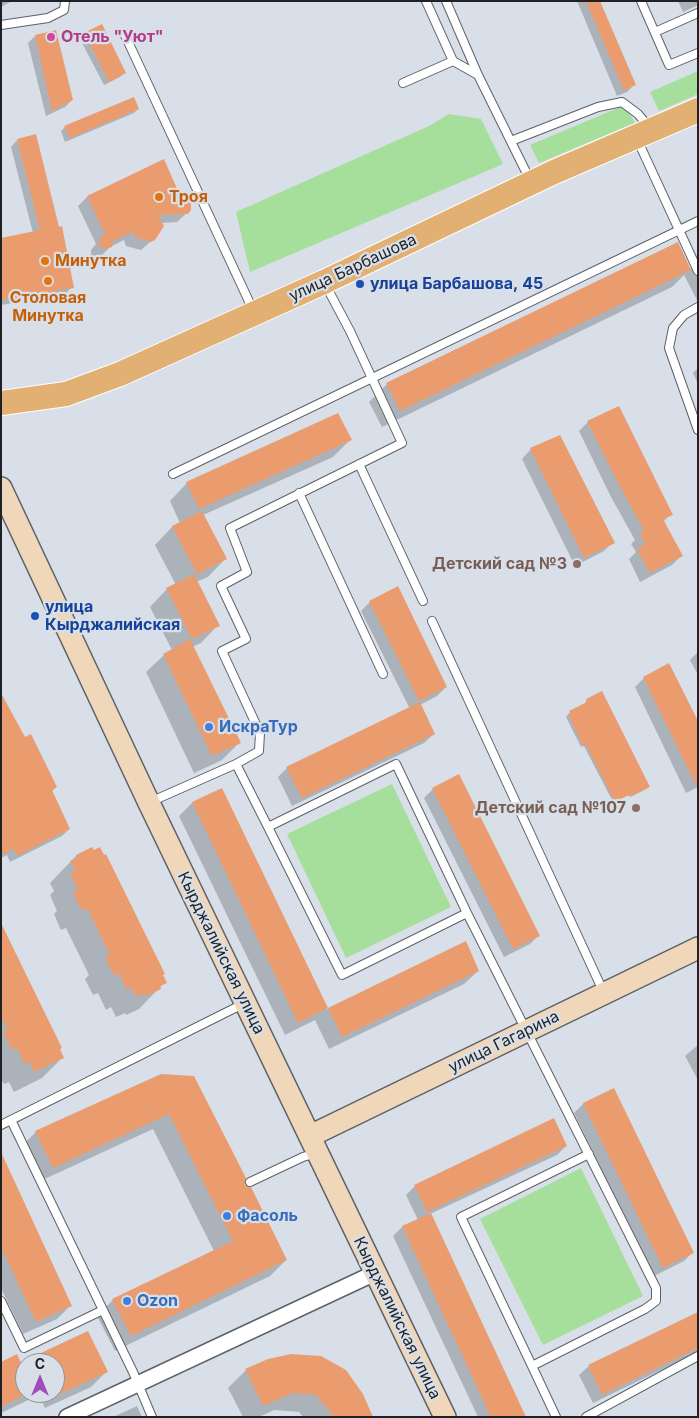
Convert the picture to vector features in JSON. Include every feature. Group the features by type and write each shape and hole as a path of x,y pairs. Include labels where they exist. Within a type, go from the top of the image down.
{"main road":[{"name":"улица Барбашова","path":"1,403 66,394 120,374 324,282 554,172 698,110"}],"street":[{"name":"Кырджалийская улица","path":"1,488 148,803 246,1002 444,1417"},
{"name":"улица Гагарина","path":"314,1144 527,1031 698,948"},
{"path":"67,1417 375,1273"}],"lane":[{"path":"1,25 48,18 64,10 65,1"},
{"path":"426,1 453,61 478,75"},
{"path":"446,1 478,75 532,184"},
{"path":"641,1 669,65 698,53"},
{"path":"655,32 698,14"},
{"path":"124,33 255,314"},
{"path":"403,83 453,61"},
{"path":"511,141 598,107 622,102 638,114 679,230 698,272"},
{"path":"173,474 698,221"},
{"path":"148,803 236,764 259,751 260,733 222,651 246,639 221,586 247,572 230,528 402,443 350,331 324,282"},
{"path":"698,307 684,315 673,328 669,348 698,430"},
{"path":"359,464 423,601"},
{"path":"299,494 383,674"},
{"path":"432,621 604,994"},
{"path":"236,764 342,975 467,913"},
{"path":"268,827 396,764 467,913 656,1288 656,1301 645,1310 532,1366"},
{"path":"1,1125 246,1002"},
{"path":"11,1120 138,1383 152,1417"},
{"path":"250,1182 303,1157 314,1144"},
{"path":"556,1417 461,1218 589,1154"},
{"path":"1,1301 24,1348 103,1310"},
{"path":"586,1417 698,1356"}],"green space":[{"path":"698,71 698,94 659,111 650,92"},
{"path":"625,105 635,123 539,163 530,145"},
{"path":"449,114 481,119 503,164 250,272 236,212 429,126"},
{"path":"392,784 451,907 346,958 287,834"},
{"path":"581,1168 643,1296 543,1345 480,1219"}],"building":[{"path":"586,1 600,1 636,85 624,90"},
{"path":"102,24 126,73 109,82 84,33"},
{"path":"56,30 73,100 52,111 35,35"},
{"path":"134,97 139,109 70,138 64,126"},
{"path":"36,134 59,227 62,226 74,288 1,300 1,238 40,230 17,139"},
{"path":"164,159 182,200 188,200 191,204 191,210 188,214 158,215 164,226 155,240 151,242 135,237 133,232 113,241 112,247 106,249 99,246 99,239 105,234 87,196"},
{"path":"678,242 691,270 400,411 386,383"},
{"path":"619,406 673,515 663,519 683,556 650,573 637,549 645,544 640,534 644,530 587,421"},
{"path":"338,413 352,440 199,509 186,482"},
{"path":"560,435 615,543 584,558 530,448"},
{"path":"202,511 227,559 197,574 172,526"},
{"path":"194,574 220,626 192,639 166,588"},
{"path":"398,586 447,687 419,701 369,601"},
{"path":"190,639 241,743 212,756 163,654"},
{"path":"669,663 698,721 698,789 643,677"},
{"path":"602,691 650,787 615,802 586,745 583,746 568,714 571,713 569,711 587,702 586,699"},
{"path":"1,693 25,737 31,734 57,787 52,790 70,829 17,856 14,849 1,855"},
{"path":"420,702 435,734 302,798 286,767"},
{"path":"459,774 540,936 513,949 432,788"},
{"path":"222,788 328,1008 298,1023 192,802"},
{"path":"92,847 94,850 100,847 104,855 106,854 165,974 163,975 167,983 160,986 161,989 147,996 146,993 137,997 132,988 127,990 119,973 114,976 105,958 110,955 87,908 82,911 73,893 78,890 70,874 75,871 70,861 77,858 76,855"},
{"path":"1,923 62,1048 60,1049 64,1058 34,1072 30,1062 25,1065 17,1048 12,1050 3,1032 8,1030 1,1016"},
{"path":"466,941 479,971 342,1037 328,1008"},
{"path":"161,1074 194,1076 246,1178 245,1185 251,1187 287,1260 131,1336 112,1299 233,1241 169,1114 53,1168 35,1131"},
{"path":"614,1088 694,1253 663,1268 583,1103"},
{"path":"554,1118 567,1146 427,1212 414,1185"},
{"path":"1,1152 72,1306 36,1322 1,1247"},
{"path":"431,1213 526,1417 491,1417 402,1226"},
{"path":"698,1312 698,1348 602,1395 588,1365"},
{"path":"88,1331 108,1372 65,1392 65,1353 41,1353"},
{"path":"291,1354 321,1356 346,1370 363,1394 373,1417 334,1417 316,1395 293,1393 263,1406 245,1369 268,1359"},
{"path":"15,1355 15,1400 1,1407 1,1362"}],"place":[{"name":"Отель \"Уют\"","path":"51,37"},
{"name":"Троя","path":"159,197"},
{"name":"Минутка","path":"45,261"},
{"name":"Столовая Минутка","path":"48,281"},
{"name":"улица Барбашова, 45","path":"360,284"},
{"name":"Детский сад №3","path":"577,564"},
{"name":"улица Кырджалийская","path":"35,616"},
{"name":"ИскраТур","path":"209,727"},
{"name":"Детский сад №107","path":"636,808"},
{"name":"Фасоль","path":"227,1216"},
{"name":"Ozon","path":"127,1301"}]}
